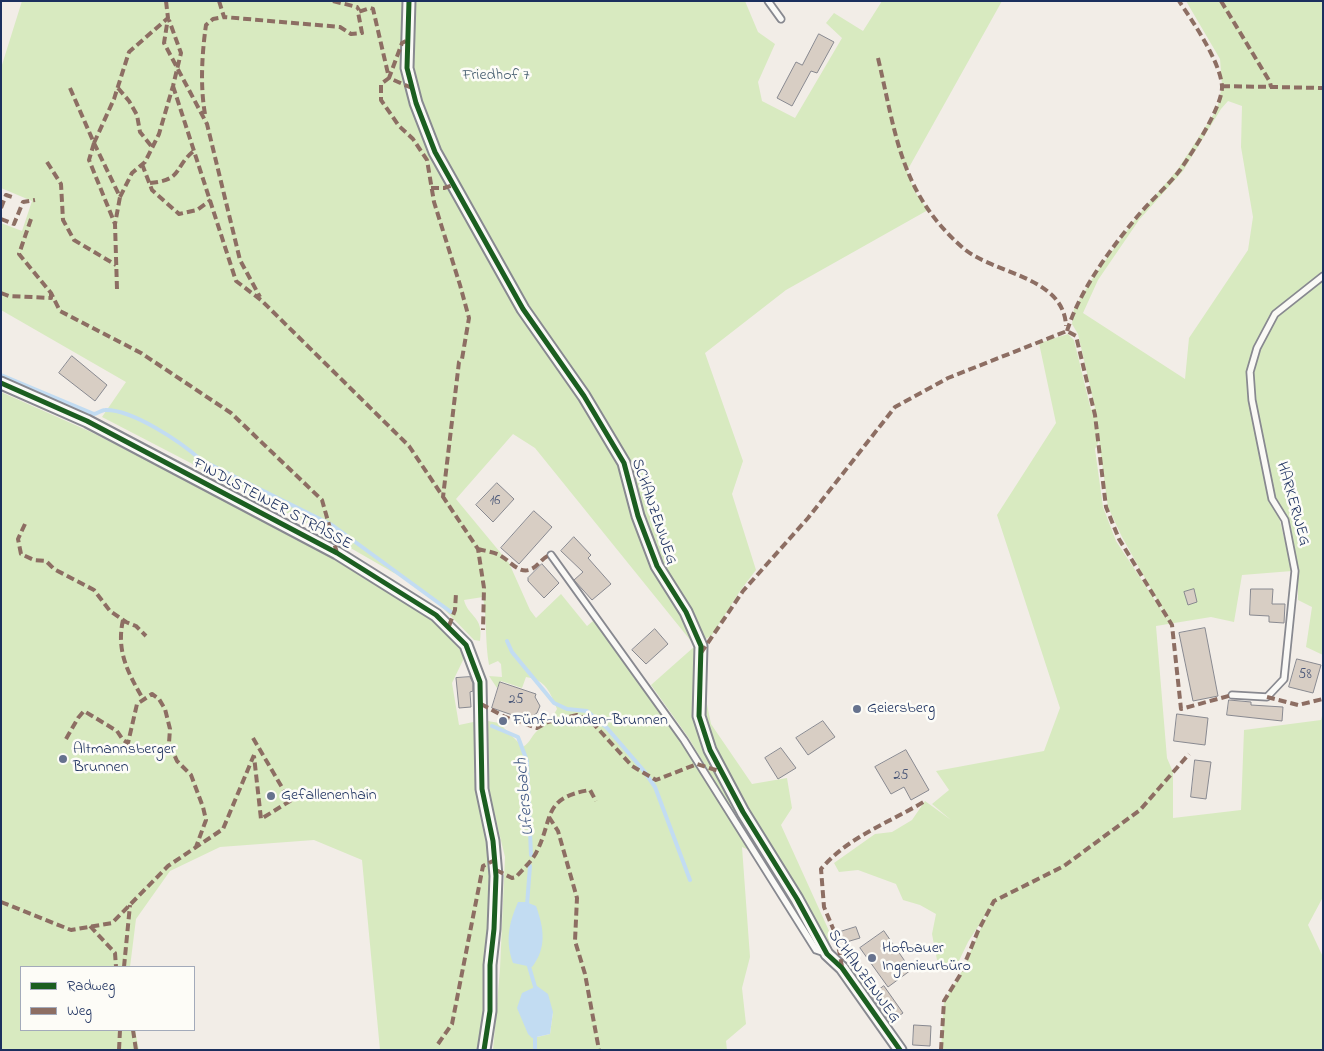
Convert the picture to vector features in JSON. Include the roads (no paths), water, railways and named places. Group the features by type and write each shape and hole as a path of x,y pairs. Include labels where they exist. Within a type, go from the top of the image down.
{"street":[{"name":"SCHANZENWEG","path":"409,1 407,68 416,104 435,152 522,309 584,396 624,463 638,516 656,566 686,612 701,646 698,716 710,750 743,812 797,899 826,954 842,968 900,1050"},
{"name":"FINDLSTEINER STRASSE","path":"1,383 87,420 337,553 436,615 466,645 480,682 482,789 494,841 496,876 494,929 490,965 490,1011 484,1050"}],"lane":[{"path":"768,1 781,19"},
{"name":"HARKERWEG","path":"1232,696 1267,697 1284,679 1295,571 1285,520 1272,499 1252,400 1250,372 1257,348 1275,314 1323,276"},
{"path":"552,555 684,740 816,950 826,954"}],"water":[{"path":"518,902 526,902 536,906 541,922 542,945 537,960 532,967 513,963 509,947 512,917"},
{"path":"537,986 548,994 553,1012 550,1034 532,1038 528,1034 517,1008 522,993"}],"waterway":[{"name":"Ufersbach","path":"1,375 94,414 104,410 116,411 156,428 201,460 332,525 451,612"},
{"path":"507,641 512,652 554,703 567,709 587,711 607,728 644,771 655,787 690,880"},
{"name":"Ufersbach","path":"492,726 518,737 527,761 531,855"},
{"name":"Ufersbach","path":"527,905 530,866"},
{"name":"Ufersbach","path":"528,963 536,990"},
{"name":"Ufersbach","path":"535,1032 535,1050"}],"place":[{"name":"Geiersberg","path":"857,709"},
{"name":"Fünf-Wunden-Brunnen","path":"503,721"},
{"name":"Altmannsberger Brunnen","path":"63,759"},
{"name":"Gefallenenhain","path":"271,796"},
{"name":"Hofbauer Ingenieurbüro","path":"872,958"}],"park label":[{"name":"Friedhof 7","path":"496,76"}]}
